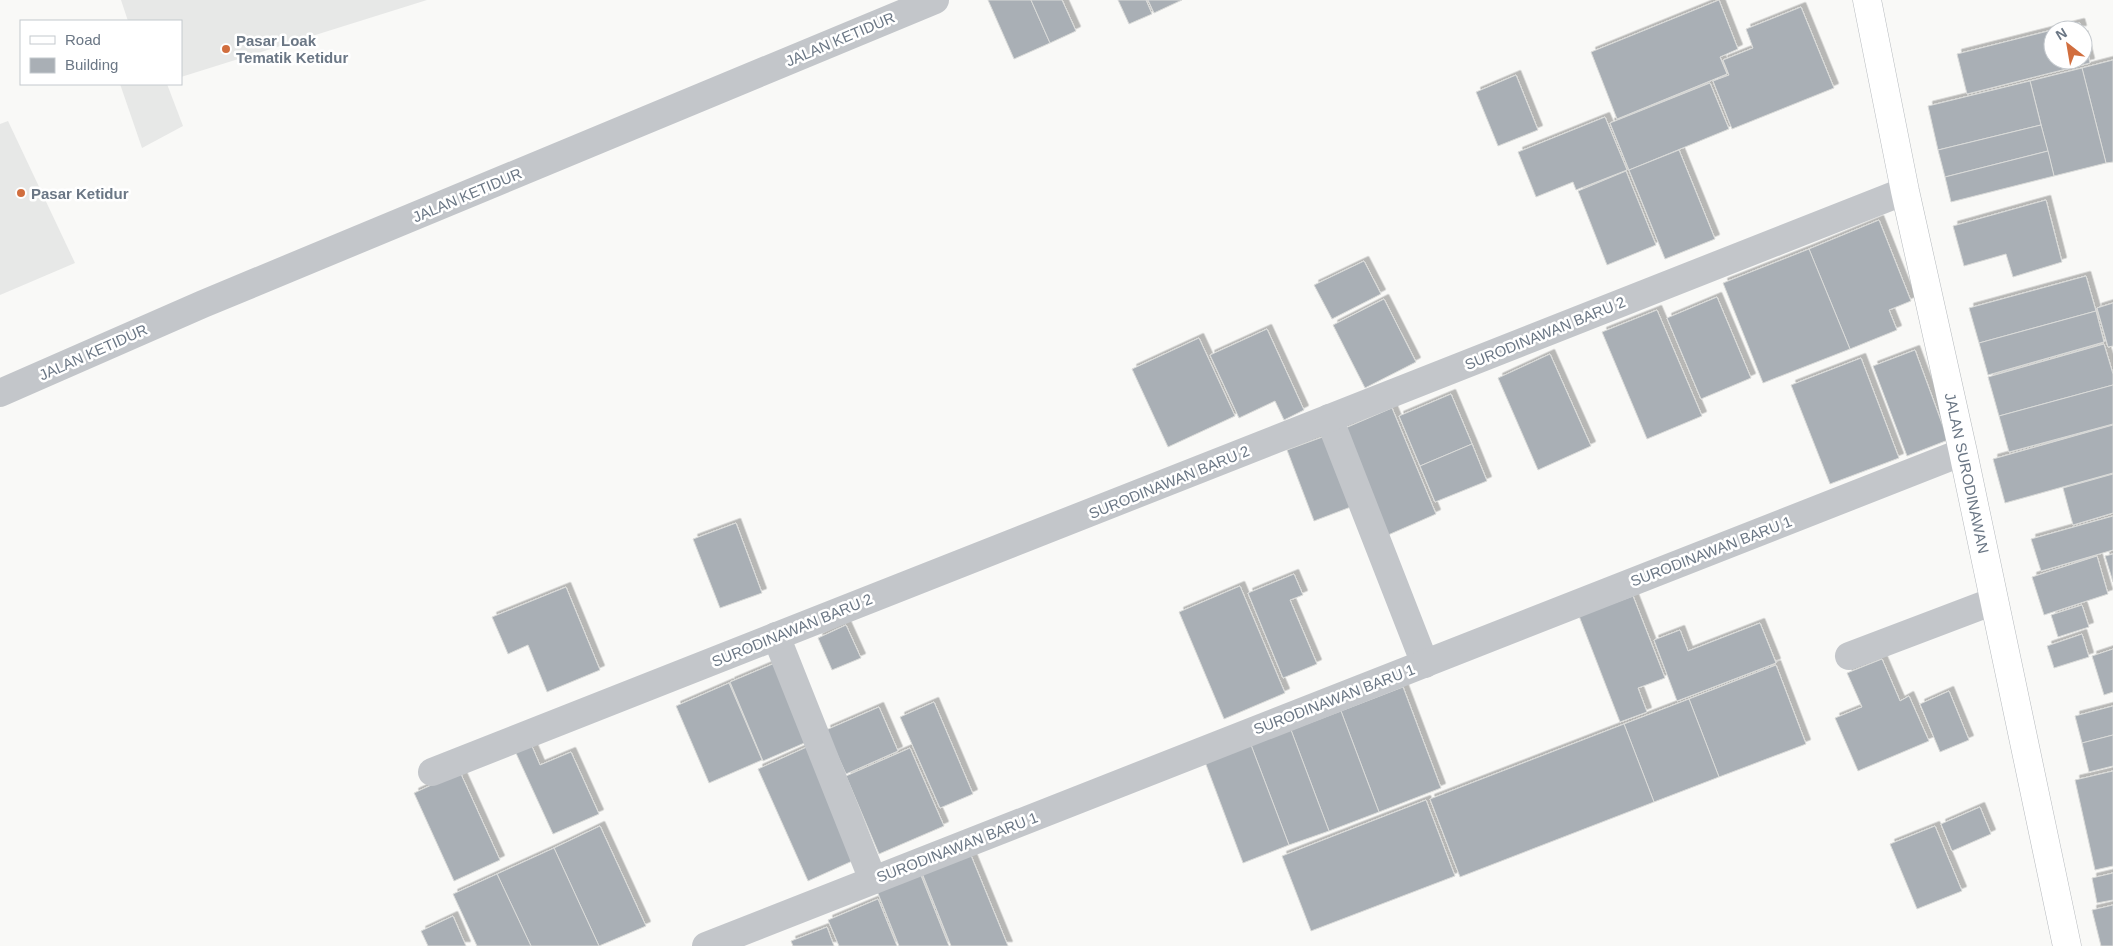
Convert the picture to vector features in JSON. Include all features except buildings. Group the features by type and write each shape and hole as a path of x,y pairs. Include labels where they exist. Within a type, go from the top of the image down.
{"main road":[{"name":"JALAN SURODINAWAN","path":"1867,0 1905,191 1963,452 2068,946"}],"street":[{"name":"JALAN KETIDUR","path":"0,393 212,300 934,0"},
{"name":"SURODINAWAN BARU 2","path":"432,772 1905,191"},
{"path":"1329,418 1425,664"},
{"name":"SURODINAWAN BARU 1","path":"706,946 1963,452"},
{"path":"1849,656 1994,601"},
{"path":"776,636 872,880"}],"shaded area":[{"name":"Pasar Loak Tematik Ketidur","path":"121,0 427,0 182,77 182,20 128,20"},
{"path":"120,85 167,85 183,126 142,148"},
{"name":"Pasar Ketidur","path":"8,121 75,263 0,295 0,124"}],"place":[{"name":"Pasar Loak Tematik Ketidur","path":"226,49"},
{"name":"Pasar Ketidur","path":"21,193"}]}
